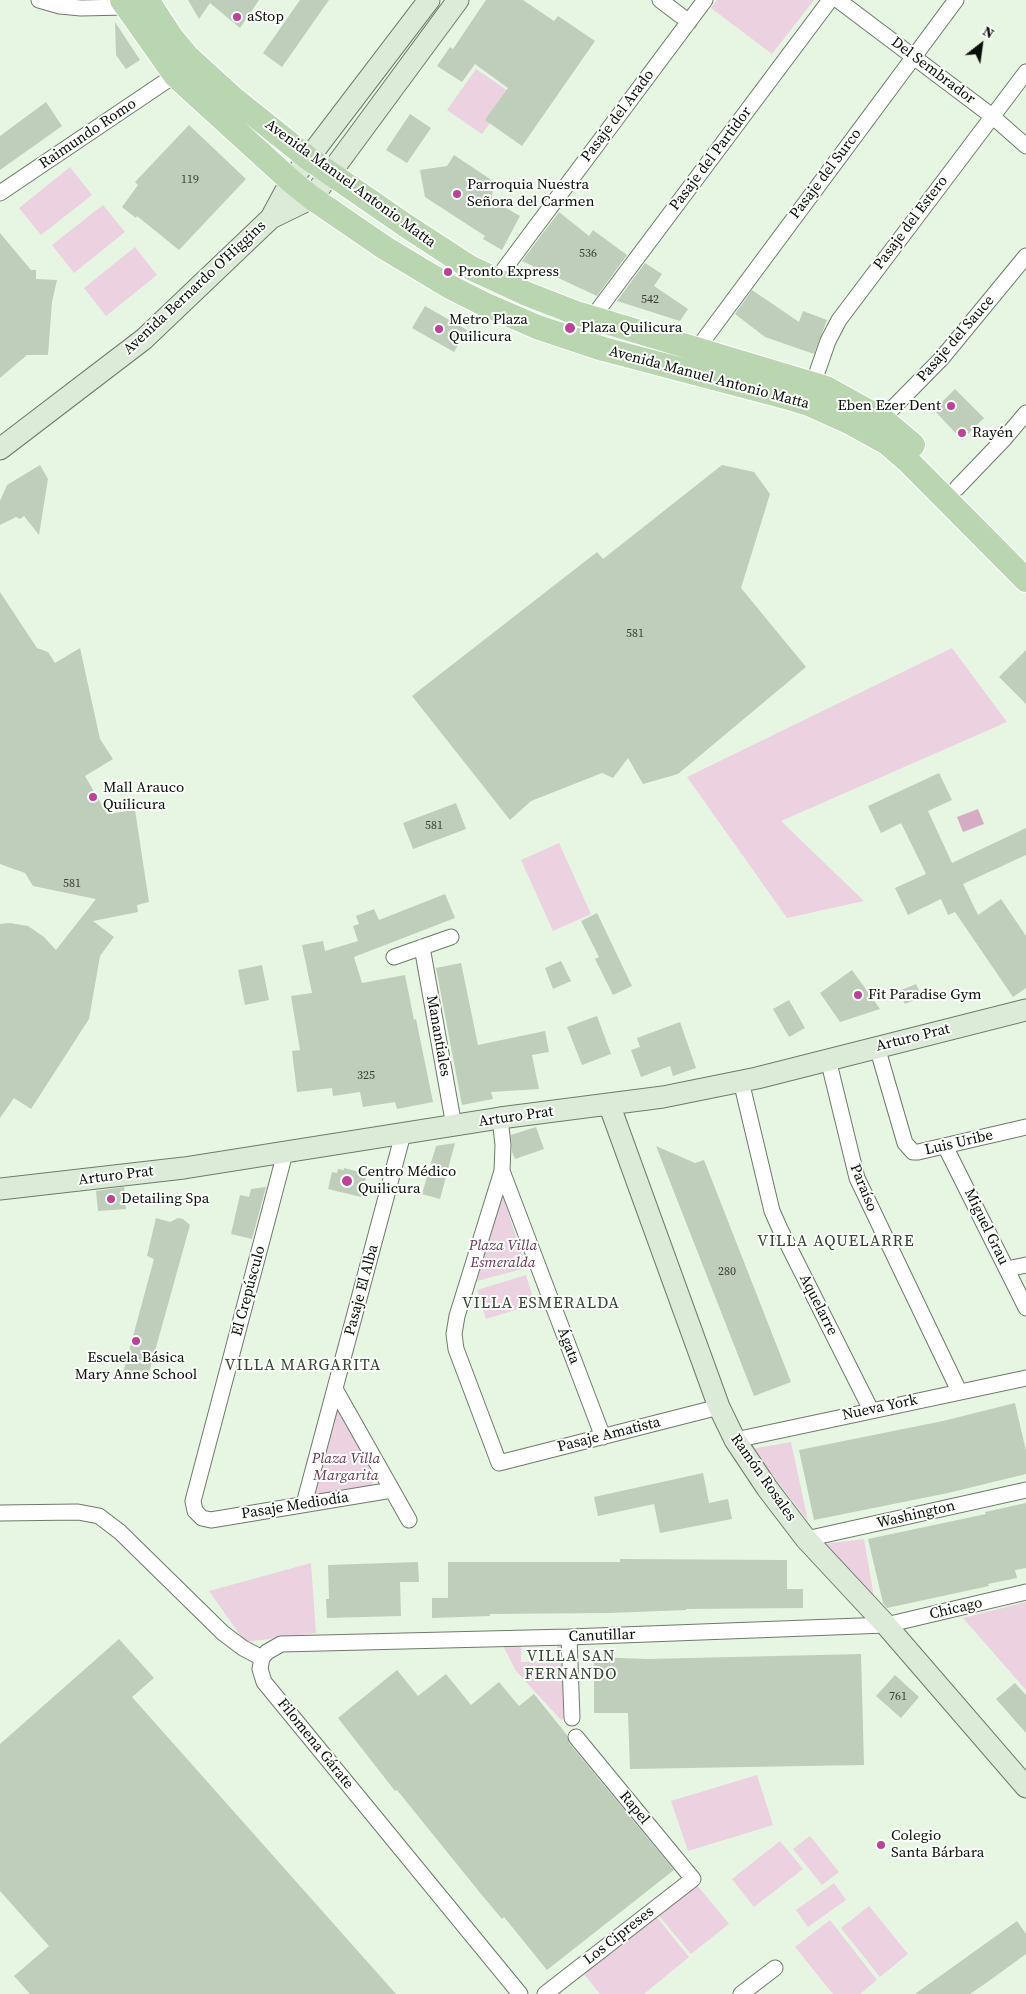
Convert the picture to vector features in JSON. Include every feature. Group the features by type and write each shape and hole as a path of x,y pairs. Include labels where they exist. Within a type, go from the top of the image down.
{"main road":[{"name":"Avenida Manuel Antonio Matta","path":"132,2 175,75 291,181 312,198 385,248 427,274 484,304 512,316 603,350 809,404 869,432 887,443 929,480 1026,580"},
{"name":"Avenida Manuel Antonio Matta","path":"132,2 172,38 199,68 308,158 451,256 496,280 551,304 837,393 882,419 913,445 1026,557"}],"street":[{"path":"39,0 60,6 81,8 132,2"},
{"name":"Avenida Bernardo O'Higgins","path":"0,449 144,340 271,218 291,181 428,0"},
{"name":"Avenida Bernardo O'Higgins","path":"271,218 312,198 458,0"},
{"path":"660,0 689,22"},
{"name":"Pasaje del Arado","path":"496,280 705,0"},
{"name":"Pasaje del Partidor","path":"592,318 830,0"},
{"name":"Del Sembrador","path":"838,0 992,116 1026,146"},
{"name":"Pasaje del Surco","path":"697,349 956,0"},
{"name":"Pasaje del Estero","path":"813,384 828,341 839,320 1026,72"},
{"name":"Raimundo Romo","path":"0,193 175,75"},
{"name":"Pasaje del Sauce","path":"882,419 942,358 1026,256"},
{"path":"957,488 1026,414"},
{"path":"394,957 450,937"},
{"name":"Manantiales","path":"422,947 454,1126"},
{"name":"Arturo Prat","path":"0,1190 184,1168 500,1118 663,1097 742,1081 1026,1010"},
{"name":"Luis Uribe","path":"877,1047 907,1146 913,1152 1026,1127"},
{"name":"Paraíso","path":"828,1059 857,1178 959,1392"},
{"name":"Aquelarre","path":"742,1081 772,1211 871,1410"},
{"name":"Ramón Rosales","path":"609,1104 719,1407 735,1440 767,1488 806,1539 886,1625 1026,1787"},
{"path":"500,1118 503,1145 502,1171"},
{"name":"Pasaje El Alba","path":"304,1504 403,1134"},
{"name":"Miguel Grau","path":"945,1146 1026,1308"},
{"name":"El Crepúsculo","path":"198,1516 195,1511 194,1501 285,1153"},
{"name":"Pasaje Amatista","path":"502,1171 457,1316 454,1334 456,1349 499,1463 719,1407"},
{"name":"Ágata","path":"502,1171 602,1437"},
{"path":"1006,1269 1026,1265"},
{"name":"Nueva York","path":"735,1440 1026,1378"},
{"path":"335,1389 408,1520"},
{"name":"Pasaje Mediodía","path":"198,1516 211,1520 392,1490"},
{"name":"Washington","path":"806,1539 1026,1490"},
{"path":"0,1513 78,1512 100,1516 120,1532 223,1633 243,1648 262,1658"},
{"name":"Chicago","path":"886,1625 1026,1592"},
{"name":"Canutillar","path":"262,1658 267,1652 280,1644 569,1637 886,1625"},
{"path":"569,1637 572,1718"},
{"name":"Filomena Gárate","path":"262,1658 260,1669 264,1682 520,1994"},
{"name":"Rapel","path":"576,1737 693,1879"},
{"name":"Los Cipreses","path":"545,1994 693,1879"},
{"path":"742,1994 775,1968"}],"green space":[{"path":"717,0 814,0 772,54 711,8"},
{"path":"476,69 511,93 482,134 447,110"},
{"path":"70,167 92,195 41,235 19,208"},
{"path":"103,205 125,232 74,273 52,245"},
{"path":"135,247 157,275 106,316 84,288"},
{"path":"952,648 1007,722 781,821 864,901 787,918 687,777"},
{"path":"559,843 591,914 553,931 521,860"},
{"name":"Plaza Villa Esmeralda","path":"502,1193 526,1268 477,1281"},
{"path":"526,1275 535,1304 486,1319 477,1290"},
{"name":"Plaza Villa Margarita","path":"338,1405 377,1473 370,1489 314,1498"},
{"path":"791,1442 808,1521 752,1449"},
{"path":"864,1539 874,1597 824,1544"},
{"path":"311,1563 316,1633 245,1642 209,1591"},
{"path":"1026,1602 1026,1690 963,1618"},
{"path":"501,1642 521,1643 521,1662 557,1662 557,1643 563,1643 563,1719 561,1720 516,1671"},
{"path":"757,1775 773,1825 688,1851 671,1801"},
{"path":"810,1836 839,1872 822,1885 793,1849"},
{"path":"780,1841 803,1869 754,1907 732,1879"},
{"path":"834,1883 846,1900 808,1927 796,1910"},
{"path":"697,1885 729,1924 691,1954 659,1916"},
{"path":"869,1906 908,1954 880,1977 841,1928"},
{"path":"656,1916 689,1957 644,1994 600,1994 584,1974"},
{"path":"830,1920 877,1980 860,1994 833,1994 795,1947"}],"shaded area":[{"path":"978,809 984,824 963,832 957,817"}],"building":[{"name":"aStop","path":"188,0 259,0 240,28 210,3 199,19"},
{"path":"300,0 329,0 282,67 263,53"},
{"path":"486,0 523,0 554,21 558,16 595,41 522,146 485,120 508,88 475,64 462,82 437,66 450,47 453,49"},
{"path":"115,22 140,60 126,69 116,55"},
{"path":"46,102 62,126 0,170 0,136"},
{"path":"410,114 431,128 407,163 386,150"},
{"path":"189,125 246,179 179,250 137,216 136,218 122,207 138,185 135,182"},
{"name":"Parroquia Nuestra Señora del Carmen","path":"454,155 493,181 492,200 520,216 502,250 483,239 485,236 425,197 420,170 447,166"},
{"path":"559,212 589,236 593,230 627,255 597,296 522,261"},
{"path":"0,233 31,270 36,270 36,279 57,280 52,302 48,355 27,355 0,378"},
{"path":"645,263 662,274 654,286 688,309 680,321 617,301"},
{"path":"752,290 799,322 803,311 827,320 814,354 765,337 735,314"},
{"name":"Metro Plaza Quilicura","path":"425,306 467,330 454,352 412,328"},
{"path":"955,389 984,418 962,440 934,410"},
{"path":"40,465 48,479 39,535 24,516 20,519 16,517 0,525 0,501 7,485"},
{"path":"722,465 754,472 770,494 741,588 806,667 678,774 643,784 628,758 613,778 602,773 531,801 510,820 412,696 597,552 603,559"},
{"path":"0,592 37,648 48,652 55,663 80,648 100,739 113,759 85,776 107,814 135,810 149,902 137,905 138,912 93,921 114,937 100,956 89,1019 31,1109 14,1098 0,1118 0,924 10,923 28,926 44,937 56,950 96,899 33,886 25,873 0,864"},
{"path":"1026,650 1026,704 999,677"},
{"path":"939,773 952,800 928,811 952,863 1026,828 1026,855 963,884 978,915 1001,899 1026,936 1026,988 1013,997 955,912 948,915 941,899 908,915 895,888 926,874 901,823 881,833 868,806"},
{"path":"456,803 466,829 413,849 403,823"},
{"path":"445,894 455,918 354,957 362,983 405,975 433,1102 397,1109 395,1102 363,1107 360,1092 333,1096 332,1088 297,1092 292,1051 300,1050 291,996 312,993 302,945 323,941 325,951 358,941 353,926 359,924 356,916 374,909 379,920"},
{"path":"597,913 632,986 613,995 595,959 599,957 581,921"},
{"path":"561,961 571,981 553,989 545,968"},
{"path":"461,963 478,1045 545,1031 549,1052 532,1055 539,1089 491,1092 493,1099 462,1105 436,968"},
{"path":"262,965 269,1000 245,1005 238,970"},
{"path":"852,970 880,1009 840,1022 820,993"},
{"path":"916,984 922,997 905,1004 899,991"},
{"path":"789,1000 805,1028 789,1037 773,1009"},
{"path":"597,1016 611,1054 582,1065 567,1027"},
{"path":"680,1022 696,1068 673,1076 670,1066 641,1077 631,1050 640,1047 637,1038"},
{"path":"536,1127 544,1149 515,1159 512,1152 511,1135"},
{"path":"455,1143 440,1199 422,1194 436,1146"},
{"path":"656,1146 695,1163 704,1160 791,1382 754,1396"},
{"name":"Centro Médico Quilicura","path":"344,1168 367,1174 361,1197 328,1189 332,1172 337,1173 338,1169 344,1170"},
{"name":"Detailing Spa","path":"124,1187 126,1209 98,1211 96,1191"},
{"path":"266,1187 252,1239 231,1234 240,1195 249,1197 251,1189"},
{"path":"156,1218 170,1222 178,1218 183,1219 190,1225 147,1380 123,1373 154,1259 147,1256"},
{"path":"1015,1403 1026,1451 1026,1474 948,1493 814,1520 799,1450 943,1421"},
{"path":"703,1473 709,1503 728,1499 732,1519 660,1533 654,1504 598,1516 594,1497"},
{"path":"1026,1503 1026,1568 1015,1570 1017,1578 887,1608 883,1603 868,1539 986,1514 985,1512"},
{"path":"620,1559 787,1560 787,1589 803,1589 803,1608 490,1614 490,1616 432,1618 432,1598 448,1598 448,1562 620,1562"},
{"path":"418,1562 419,1582 400,1582 401,1616 327,1618 326,1599 329,1599 328,1565"},
{"path":"119,1639 154,1678 132,1697 396,1994 30,1994 14,1976 49,1946 0,1891 0,1744"},
{"path":"861,1654 864,1765 630,1769 628,1713 594,1713 594,1657 647,1659"},
{"path":"397,1670 418,1696 446,1674 471,1705 499,1682 519,1706 534,1694 567,1735 569,1743 674,1870 547,1970 504,1917 502,1919 481,1894 397,1790 395,1791 338,1718"},
{"path":"895,1675 919,1697 901,1718 876,1696"},
{"path":"1015,1683 1026,1695 1026,1733 996,1699"},
{"path":"1017,1921 1026,1934 1026,1954 989,1981 970,1994 915,1994"}],"place":[{"name":"aStop","path":"237,17"},
{"name":"Parroquia Nuestra Señora del Carmen","path":"457,194"},
{"name":"Pronto Express","path":"448,272"},
{"name":"Plaza Quilicura","path":"570,328"},
{"name":"Metro Plaza Quilicura","path":"439,329"},
{"name":"Eben Ezer Dent","path":"951,406"},
{"name":"Rayén","path":"962,433"},
{"name":"Mall Arauco Quilicura","path":"93,797"},
{"name":"Fit Paradise Gym","path":"858,995"},
{"name":"Centro Médico Quilicura","path":"347,1181"},
{"name":"Detailing Spa","path":"111,1199"},
{"name":"Escuela Básica Mary Anne School","path":"136,1341"},
{"name":"Colegio Santa Bárbara","path":"881,1845"}],"district":[{"name":"VILLA AQUELARRE","path":"836,1242"},
{"name":"VILLA ESMERALDA","path":"541,1304"},
{"name":"VILLA MARGARITA","path":"303,1366"},
{"name":"VILLA SAN FERNANDO","path":"571,1666"}]}
